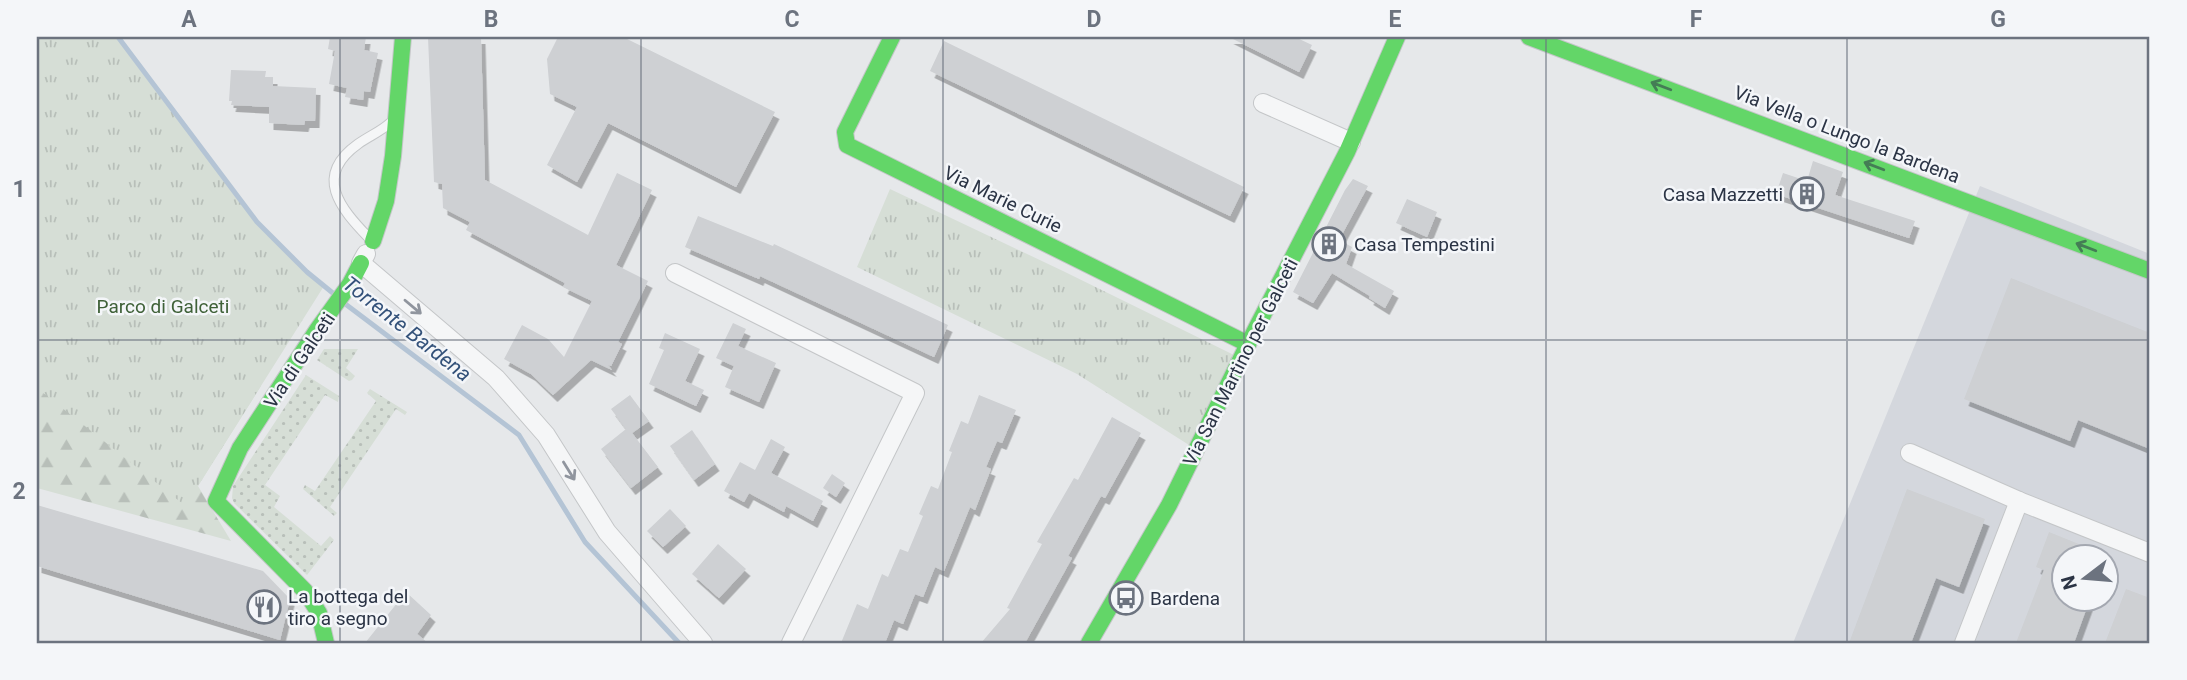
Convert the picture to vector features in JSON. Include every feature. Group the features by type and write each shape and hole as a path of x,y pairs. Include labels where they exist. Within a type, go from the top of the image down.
{"street":[{"name":"Via di Galceti","path":"326,643 319,613 305,591 216,501 240,448 317,330 351,284 373,241 386,201 393,156 403,37"},
{"name":"Via Marie Curie","path":"892,37 845,132 847,145 1248,344"},
{"name":"Via San Martino per Galceti","path":"1089,643 1169,506 1351,142 1397,37"},
{"name":"Via Vella o Lungo la Bardena","path":"1530,37 2150,271"},
{"path":"1263,103 1351,142"},
{"path":"361,263 496,378 545,435 607,532 703,643"},
{"path":"675,273 915,393 791,643"},
{"path":"1909,453 2019,501 2150,553"},
{"path":"1965,643 2019,501"}],"lane":[{"path":"373,241 342,208 335,196 333,182 338,165 347,152 376,135 395,119"}],"shaded area":[{"path":"1980,186 2150,254 2150,643 1793,643"}],"green space":[{"name":"Parco di Galceti","path":"37,37 118,37 257,222 324,286 198,486 188,508 37,388"},
{"path":"890,189 1234,355 1189,445 1077,374 857,267"},
{"path":"37,213 261,386 198,486 231,541 37,488"},
{"path":"324,349 358,349 346,368 355,376 352,380 349,381 317,360"},
{"path":"306,375 339,396 338,402 325,395 265,485 280,496 274,507 321,546 330,536 334,540 307,575 232,498 233,486"},
{"path":"370,389 407,412 405,415 396,409 330,507 337,513 334,516 303,489 305,485 315,491 376,401 367,393"}],"building":[{"path":"330,37 366,37 364,50 378,53 370,92 364,91 363,100 345,97 347,88 329,84 335,51 328,49"},
{"path":"428,37 481,37 485,180 588,235 617,173 652,190 616,265 648,281 618,342 622,344 611,366 608,365 612,370 591,360 553,395 531,374 504,359 522,325 548,339 564,357 592,301 563,287 565,283 466,230 470,222 443,208 442,184 434,182"},
{"path":"558,37 623,37 775,112 736,187 608,123 577,182 547,165 577,107 550,94 547,59"},
{"path":"1229,37 1295,37 1312,45 1299,72"},
{"path":"944,41 1244,187 1230,216 930,71"},
{"path":"231,70 266,71 265,77 273,77 273,86 316,88 315,121 305,121 304,125 269,123 269,107 231,105"},
{"name":"Casa Mazzetti","path":"1813,161 1843,172 1835,195 1915,221 1909,238 1776,194 1783,173 1807,181"},
{"name":"Casa Tempestini","path":"1353,179 1368,186 1339,240 1352,247 1346,264 1394,291 1385,308 1332,273 1313,303 1293,292"},
{"path":"1407,199 1437,212 1427,237 1396,223"},
{"path":"698,216 773,246 774,244 948,325 934,357 760,276 759,279 685,247"},
{"path":"2011,278 2150,333 2150,449 2078,420 2070,441 1964,399"},
{"path":"733,323 746,329 738,346 776,363 759,402 725,387 734,366 716,358"},
{"path":"665,333 700,349 685,381 704,390 696,406 649,384 664,350 659,348"},
{"path":"630,395 649,421 632,433 658,467 631,488 601,449 626,429 611,409"},
{"path":"979,395 1016,410 1002,443 997,441 986,467 991,469 975,510 970,507 944,571 935,567 923,597 915,594 903,624 894,620 885,643 841,643 857,604 868,609 882,574 888,577 900,549 908,552 923,516 919,514 931,486 938,489 961,421 968,424"},
{"path":"1112,417 1141,433 1105,498 1101,496 1068,556 1072,558 1025,643 981,643 1010,609 1007,608 1042,544 1037,542 1074,478 1078,480"},
{"path":"692,430 715,464 694,480 670,446"},
{"path":"771,439 785,447 771,473 823,501 813,521 786,506 784,512 749,493 744,502 724,491 740,462 755,470"},
{"path":"832,474 845,483 836,497 823,488"},
{"path":"1907,489 1985,519 1959,587 1936,578 1911,643 1849,643"},
{"path":"37,505 263,571 290,599 280,640 37,566"},
{"path":"670,509 686,526 663,547 647,531"},
{"path":"2049,532 2079,544 2050,544 2050,614 2085,614 2074,643 2016,643 2044,570 2036,567"},
{"path":"718,544 746,569 719,598 692,574"},
{"path":"2126,589 2150,598 2150,643 2105,643 2116,614 2120,614 2120,604"},
{"path":"406,592 431,615 417,634 428,643 365,643"}],"waterway":[{"name":"Torrente Bardena","path":"118,37 257,222 307,272 334,294"},
{"name":"Torrente Bardena","path":"344,303 519,435 585,542 679,643"}],"traffic: fast":[{"path":"373,241 386,201 393,156 403,37"},
{"path":"892,37 845,132 847,145 1248,344"},
{"path":"1089,643 1169,505 1347,152 1397,37"},
{"path":"1529,37 2150,271"},
{"path":"326,643 319,613 305,591 216,501 240,448 350,284 361,263"}],"place":[{"name":"Casa Mazzetti","path":"1807,194"},
{"name":"Casa Tempestini","path":"1329,244"},
{"name":"Bardena","path":"1126,598"},
{"name":"La bottega del tiro a segno","path":"264,607"}]}
